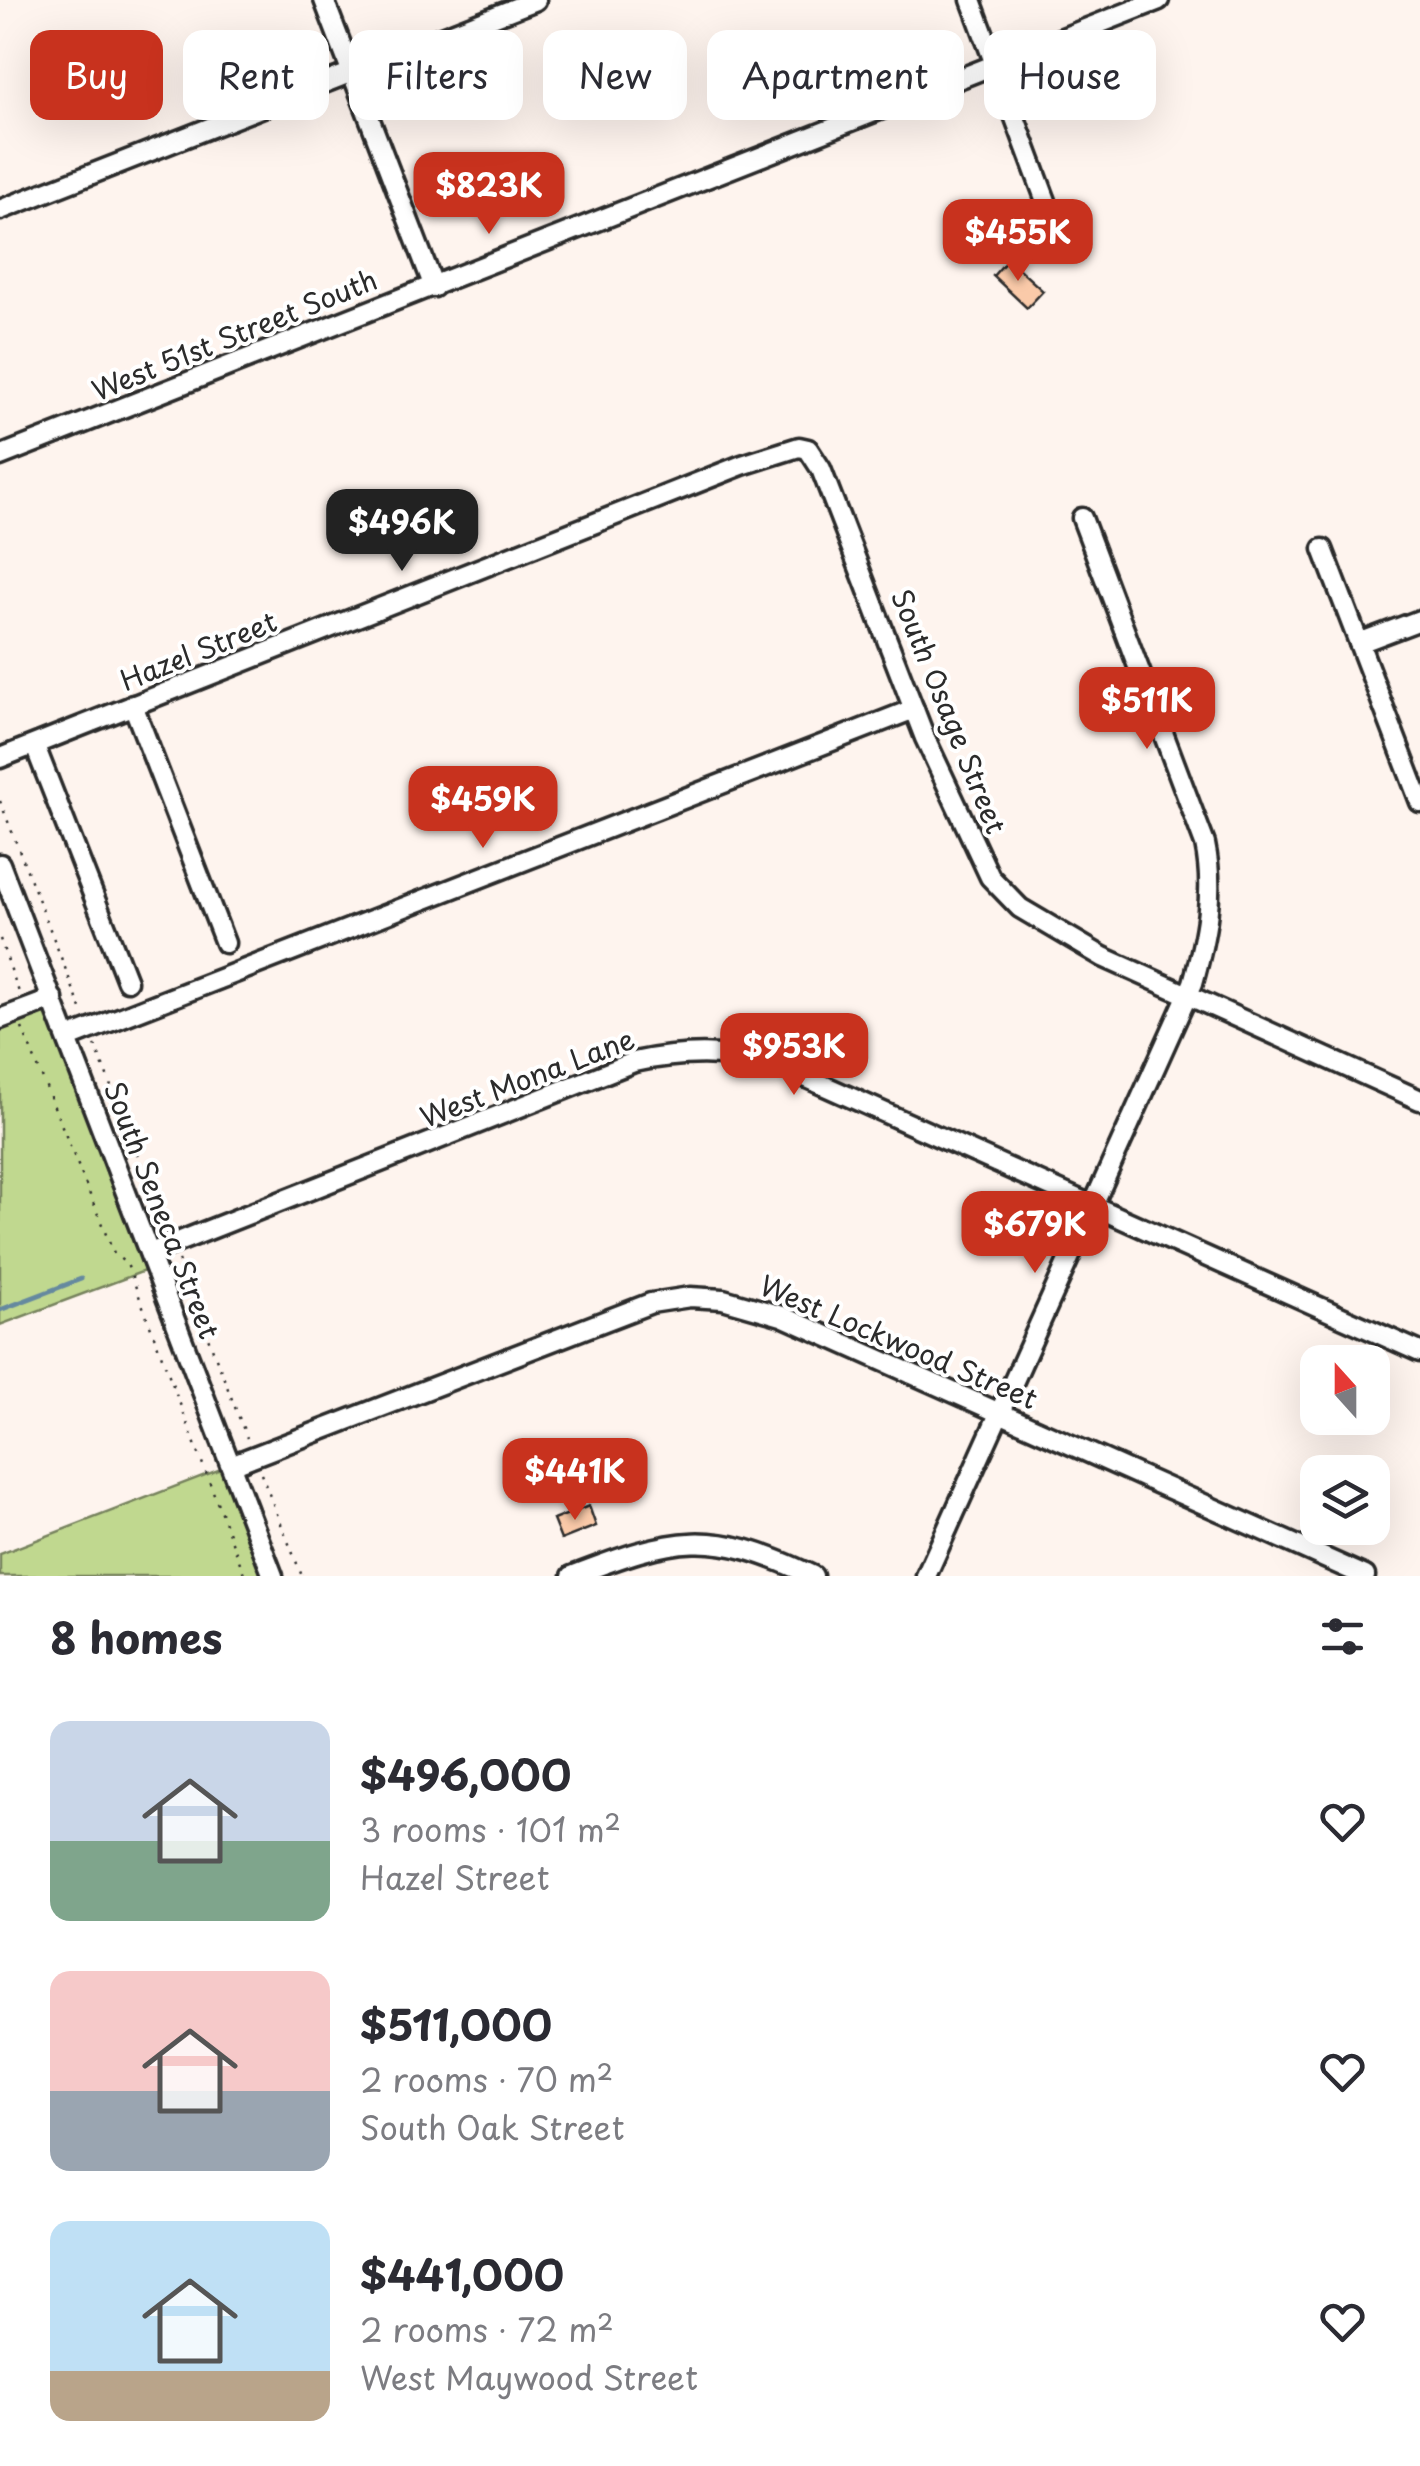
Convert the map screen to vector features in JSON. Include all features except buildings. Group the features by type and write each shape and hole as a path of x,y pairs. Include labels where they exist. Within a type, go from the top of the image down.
{"street":[{"path":"324,0 349,64"},
{"path":"459,30 536,0"},
{"path":"972,0 984,31"},
{"name":"West 51st Street South","path":"1083,30 1159,0"},
{"name":"West 51st Street South","path":"0,456 984,69"},
{"path":"0,210 349,73"},
{"path":"370,120 434,285"},
{"path":"1017,120 1046,201"},
{"name":"Hazel Street","path":"0,758 775,453 799,447 808,449"},
{"name":"South Osage Street","path":"808,449 840,515 962,822 1004,895 1054,931 1420,1100"},
{"path":"926,1576 1187,995 1206,936 1210,888 1204,844 1082,518"},
{"path":"1323,549 1420,802"},
{"path":"1359,644 1420,620"},
{"path":"133,706 225,943"},
{"path":"68,1038 914,709"},
{"path":"34,746 127,981"},
{"name":"South Seneca Street","path":"0,864 273,1576"},
{"path":"0,1019 52,998"},
{"name":"West Mona Lane","path":"150,1253 616,1068 681,1053 774,1064 1420,1352"},
{"name":"West Lockwood Street","path":"230,1465 630,1310 690,1297 722,1299 782,1316 1365,1576"},
{"path":"572,1576 665,1543 696,1539 752,1550 814,1576"}],"path":[{"path":"0,801 302,1576"},
{"path":"0,939 20,990 22,1030 114,1254 127,1264 245,1576"}],"green space":[{"path":"53,999 155,1267 0,1325 0,1019"},
{"path":"231,1465 273,1576 0,1576 0,1554"}],"waterway":[{"path":"0,1310 81,1279"}]}
